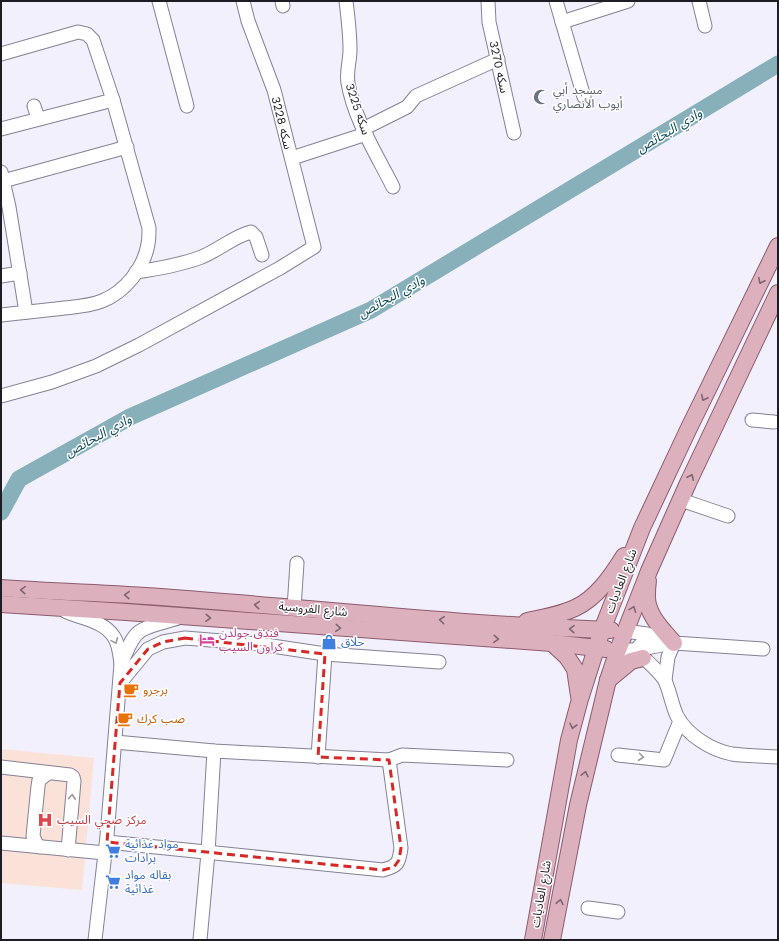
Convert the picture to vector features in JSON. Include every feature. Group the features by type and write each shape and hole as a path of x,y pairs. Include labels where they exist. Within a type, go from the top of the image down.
{"main road":[{"name":"شارع العاديات","path":"533,940 569,740 580,699 602,630 642,528 778,246"},
{"name":"شارع العاديات","path":"552,940 578,805 608,680 618,650 649,571 680,500 778,293"},
{"path":"507,626 560,614 576,608 589,600 604,585 642,528"},
{"path":"649,571 646,598 649,608 655,620 674,643"},
{"name":"شارع الفروسية","path":"1,588 49,602 182,616 552,643 597,649 618,650"},
{"name":"شارع الفروسية","path":"1,604 159,596 507,626 625,631"},
{"path":"552,643 567,656 575,669 580,699"},
{"path":"608,680 639,654"}],"street":[{"path":"159,1 187,106"},
{"name":"سكه 3228","path":"1,396 52,382 96,366 139,345 274,272 314,247 274,90 248,21 244,1"},
{"name":"سكه 3225","path":"346,1 350,50 347,68 348,83 352,99 365,131 393,187"},
{"name":"سكه 3270","path":"488,1 489,22 514,133"},
{"path":"556,1 584,97"},
{"path":"562,22 628,1"},
{"path":"699,1 705,26"},
{"path":"1,54 78,32 87,34 93,40 113,100 149,228 148,244 144,259 127,284 116,294 102,301 88,305 1,315"},
{"path":"292,158 365,131 407,106 416,96 498,59"},
{"path":"1,128 15,119 36,112 113,100"},
{"path":"26,312 9,207 2,177 127,148"},
{"path":"136,272 200,257 241,235 252,232 256,237 262,255"},
{"path":"1,276 20,273"},
{"path":"752,420 774,422"},
{"path":"680,500 728,516"},
{"path":"294,608 297,563"},
{"path":"49,602 73,615 95,622 108,629 115,638 121,664 106,848 95,940"},
{"path":"121,664 131,642 139,632 147,627 182,616"},
{"path":"625,631 647,634 674,643 763,649"},
{"path":"639,654 642,643 654,636"},
{"path":"120,683 148,649 163,642 185,638 259,644 325,654 439,662"},
{"path":"618,650 639,654 674,643"},
{"path":"661,681 674,643"},
{"path":"318,757 325,654"},
{"path":"639,654 661,681 680,721 702,742 731,754 778,757"},
{"path":"618,755 664,760 680,721"},
{"path":"115,742 214,751 318,757 389,760 402,754 507,760"},
{"path":"200,940 208,853 214,751"},
{"path":"1,843 68,850 106,848 208,853 383,870 394,867 399,860 401,848 389,760"},
{"path":"1,767 70,775 73,777 74,781 68,850"},
{"path":"40,847 36,843 33,836 38,786 39,780 48,772"},
{"path":"588,908 618,912"}],"highlighted area":[{"path":"185,638 325,654 318,757 389,760 401,848 399,860 394,867 383,870 107,842 120,683 148,649 163,642"}],"shaded area":[{"name":"مركز صحي السيب","path":"1,749 94,758 82,890 1,883"}],"waterway":[{"name":"وادي البحائص","path":"1,512 19,479 130,417 371,310 778,64"}],"place":[{"name":"مسجد أبي أيوب الأنصاري","path":"541,97"},
{"name":"فندق جولدن كراون السيب","path":"207,640"},
{"name":"حلاق","path":"329,642"},
{"name":"برجرو","path":"131,690"},
{"name":"صب كرك","path":"125,719"},
{"name":"مركز صحي السيب","path":"45,820"},
{"name":"مواد غذائية برادات","path":"113,851"},
{"name":"بقاله مواد غذائية","path":"113,882"}]}
